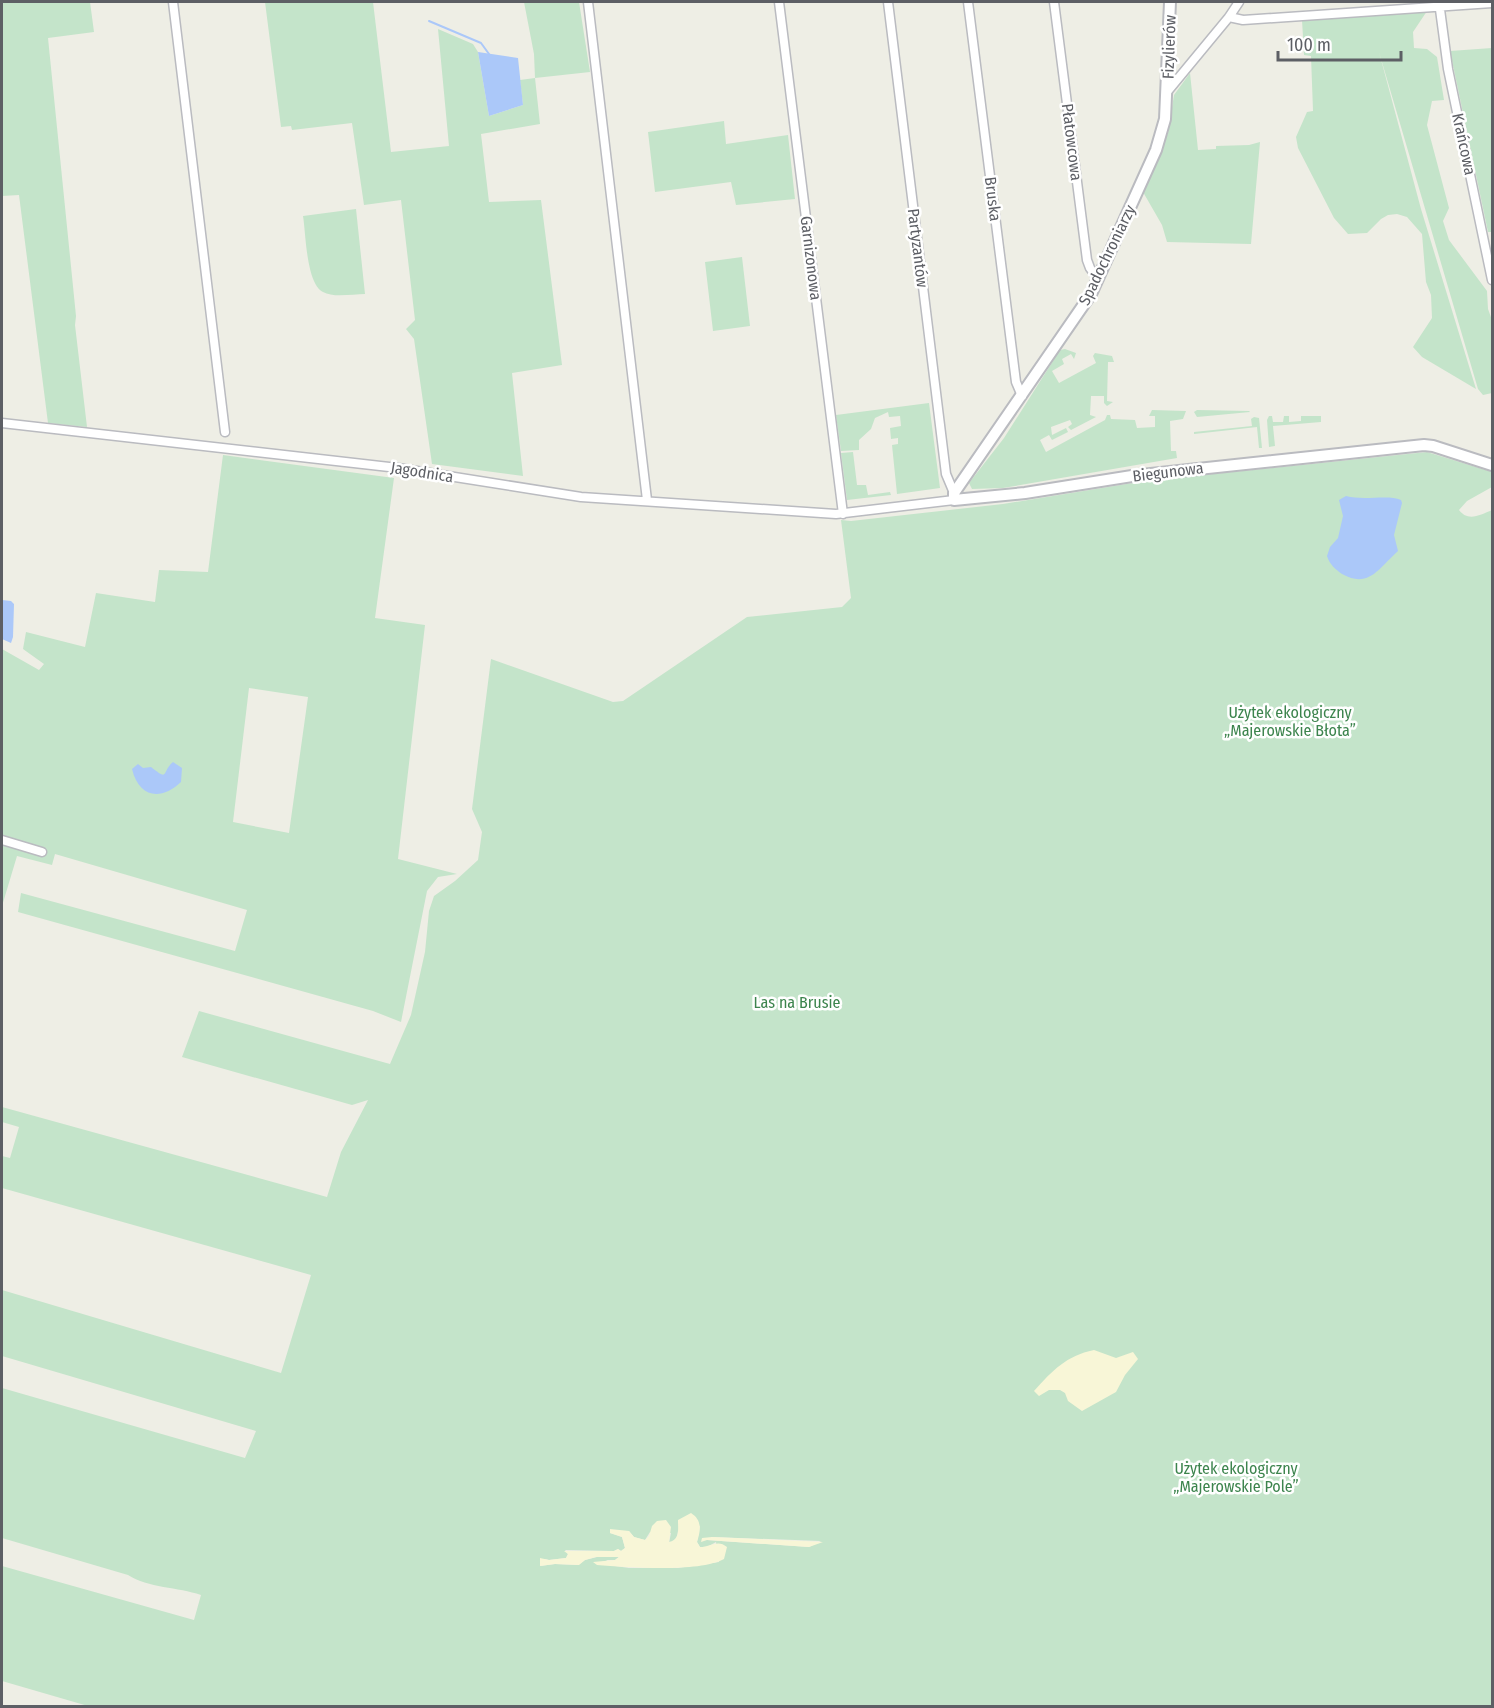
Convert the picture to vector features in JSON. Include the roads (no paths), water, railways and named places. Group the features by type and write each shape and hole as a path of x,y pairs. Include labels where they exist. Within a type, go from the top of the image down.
{"street":[{"path":"173,2 225,432"},
{"path":"588,2 647,500"},
{"name":"Garnizonowa","path":"779,2 843,514"},
{"name":"Partyzantów","path":"888,2 946,474 954,497"},
{"name":"Bruska","path":"968,2 1017,382 1022,396"},
{"name":"Płatowcowa","path":"1054,2 1087,260 1098,279"},
{"name":"Fizylierów","path":"1167,92 1170,2"},
{"path":"1167,92 1239,2"},
{"path":"1229,17 1243,20 1439,4 1492,3"},
{"name":"Krańcowa","path":"1439,4 1448,69 1492,280"},
{"name":"Spadochroniarzy","path":"954,497 1087,301 1160,138 1165,118 1167,92"},
{"name":"Jagodnica","path":"2,423 400,468 568,495 843,514"},
{"name":"Biegunowa","path":"843,514 954,497 1024,493 1132,476 1424,445 1492,465"},
{"path":"2,840 42,852"}],"water":[{"path":"478,52 518,58 523,105 489,116"},
{"path":"1346,496 1396,498 1402,503 1394,535 1398,551 1379,570 1367,578 1351,578 1342,574 1327,556 1330,547 1338,538 1343,516 1339,500"},
{"path":"2,600 11,601 14,604 11,643 2,639"},
{"path":"173,762 182,768 181,782 166,792 152,794 145,791 135,779 132,769 138,764 143,768 151,767 163,775"}],"waterway":[{"path":"429,21 481,43 489,54"}],"park label":[{"name":"Użytek ekologiczny „Majerowskie Błota”","path":"1290,721"},
{"name":"Las na Brusie","path":"797,1002"},
{"name":"Użytek ekologiczny „Majerowskie Pole”","path":"1236,1477"}]}
